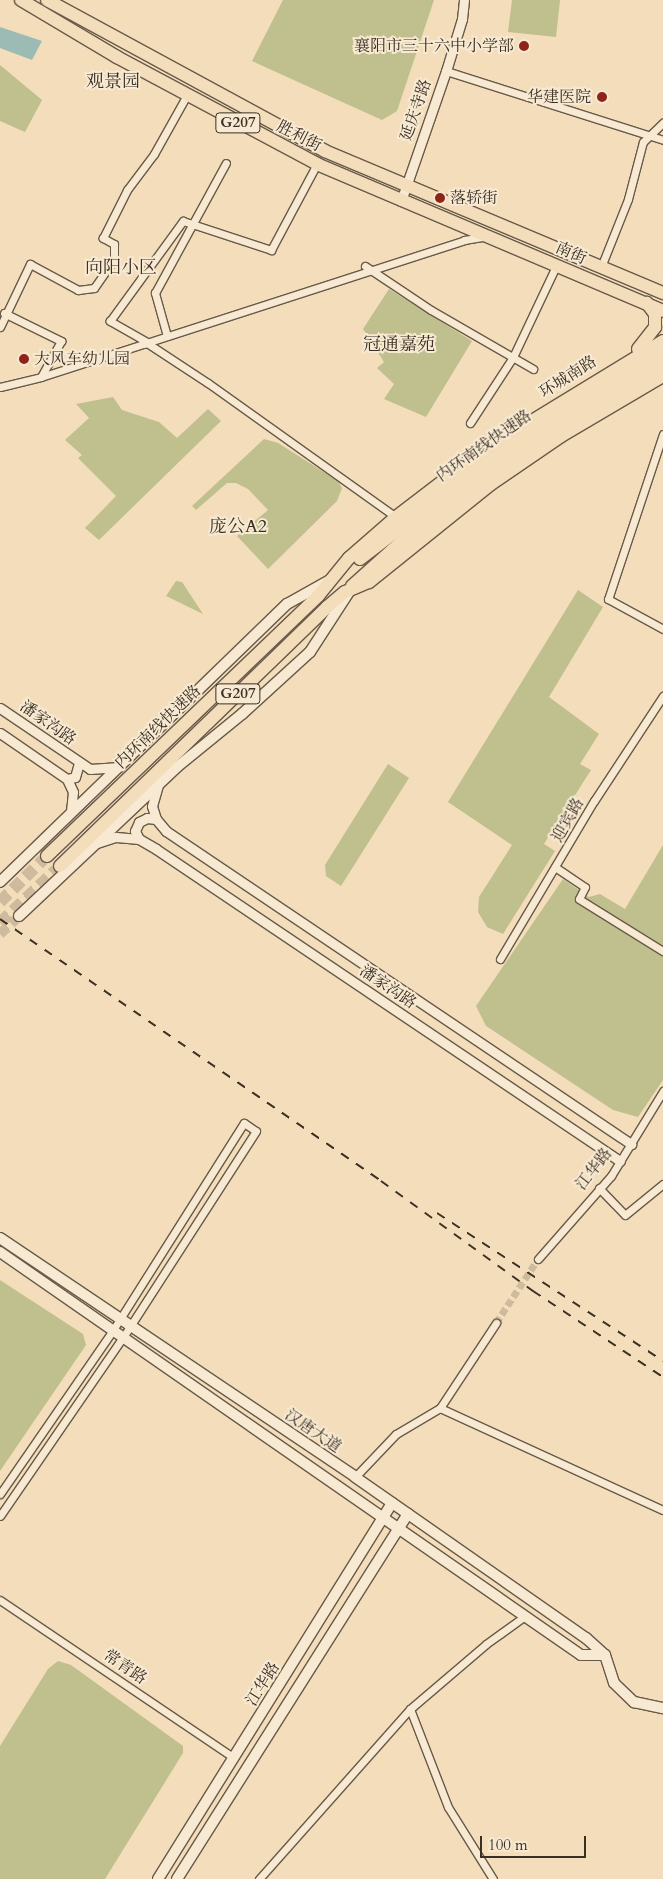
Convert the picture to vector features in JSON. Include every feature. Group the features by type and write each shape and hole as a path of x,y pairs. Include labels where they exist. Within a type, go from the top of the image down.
{"highway":[{"name":"胜利街","path":"21,0 187,95 317,164 401,201 466,225"},
{"name":"胜利街","path":"47,0 325,151 406,186"},
{"name":"南街","path":"406,186 475,211 663,293"},
{"name":"南街","path":"466,225 663,310"},
{"path":"626,277 663,287"},
{"path":"623,363 648,339 655,327 655,314 647,304"},
{"name":"环城南路","path":"396,517 481,452 623,363 663,341"},
{"name":"内环南线快速路","path":"60,866 348,592 397,537 493,457 663,352"},
{"name":"内环南线快速路","path":"333,578 397,537 500,466 663,365"},
{"name":"内环南线快速路","path":"348,592 369,582 491,484 561,436 663,376"},
{"name":"内环南线快速路","path":"47,856 318,596 349,558 396,517"}],"main road":[{"path":"0,882 287,604 333,578"},
{"path":"19,916 158,785 242,714 310,652 348,592"},
{"path":"152,734 163,745"},
{"name":"汉唐大道","path":"0,1238 408,1514 586,1638 605,1655"},
{"name":"汉唐大道","path":"0,1252 581,1655 605,1655"},
{"name":"江华路","path":"158,1879 392,1503"},
{"name":"江华路","path":"177,1879 408,1514"},
{"path":"605,1655 614,1683 634,1702 663,1708"}],"street":[{"name":"延庆寺路","path":"401,201 446,71 462,19 464,0"},
{"path":"446,71 663,140"},
{"path":"0,327 4,312 30,264 78,290 94,288 114,259 114,244 103,238 128,190 154,154 187,95"},
{"path":"601,267 628,200 647,135 663,123"},
{"path":"167,336 155,293 226,163"},
{"path":"148,342 110,321 182,221 271,250 317,164"},
{"path":"0,387 42,377 368,268 464,240 492,236"},
{"path":"470,423 513,357 557,264"},
{"path":"368,268 431,310 533,369"},
{"path":"4,312 61,341 42,377"},
{"path":"138,345 147,343 208,383 396,517"},
{"path":"663,434 608,599 663,629"},
{"name":"迎宾路","path":"500,959 555,867 663,696"},
{"name":"潘家沟路","path":"0,708 79,762 96,770 119,767"},
{"path":"0,732 67,779 73,792 72,812"},
{"name":"潘家沟路","path":"67,779 75,777 79,762"},
{"path":"139,839 135,831 139,822 147,818 156,820 152,806 158,785"},
{"name":"潘家沟路","path":"156,820 166,831 631,1144"},
{"path":"97,843 116,837 139,839"},
{"name":"潘家沟路","path":"139,839 620,1161"},
{"path":"555,867 585,887 579,899 663,951"},
{"name":"江华路","path":"538,1259 620,1161 663,1091"},
{"path":"0,1494 113,1330 118,1318 244,1123 256,1131 123,1337 0,1516"},
{"path":"599,1188 625,1215 663,1184"},
{"path":"354,1477 396,1434 440,1408 496,1323"},
{"path":"440,1408 663,1510"},
{"name":"常青路","path":"0,1600 234,1758"},
{"path":"259,1879 410,1710 486,1644 525,1616"},
{"path":"410,1710 448,1806 493,1879"}],"green space":[{"path":"283,0 434,0 397,111 382,120 252,61"},
{"path":"512,0 560,0 556,37 508,32"},
{"path":"0,65 42,100 25,132 0,121"},
{"path":"389,289 472,341 426,417 384,399 394,384 377,368 384,362 363,329"},
{"path":"113,397 122,410 159,422 177,438 208,409 221,421 99,540 85,528 116,496 78,458 82,455 65,440 89,418 76,404"},
{"path":"264,439 278,443 338,481 342,488 337,501 268,569 237,536 268,510 248,489 236,483 227,483 196,510 192,506"},
{"path":"176,581 182,582 203,614 166,596"},
{"path":"578,590 603,607 549,697 599,734 580,764 591,770 544,844 555,851 503,934 487,927 478,912 479,897 512,845 448,802"},
{"path":"388,764 409,778 341,886 326,876 325,865"},
{"path":"663,845 663,1080 638,1117 613,1110 486,1026 476,1006 563,879 589,897 600,894 625,909"},
{"path":"0,1280 83,1334 86,1345 0,1471"},
{"path":"58,1661 71,1665 183,1746 183,1753 105,1879 0,1879 0,1746 48,1669"}],"water":[{"path":"0,27 42,41 32,60 0,48"}],"tunnel":[{"path":"0,902 47,856"},
{"path":"0,923 60,866"},
{"path":"0,934 19,916"},
{"path":"496,1323 538,1259"}],"railway":[{"path":"0,919 381,1181 533,1291 663,1377"},
{"path":"437,1213 663,1361"}],"place":[{"name":"襄阳市三十六中小学部","path":"524,46"},
{"name":"华建医院","path":"602,97"},
{"name":"落轿街","path":"440,198"},
{"name":"大风车幼儿园","path":"24,359"}],"district":[{"name":"观景园","path":"113,82"},
{"name":"向阳小区","path":"121,268"},
{"name":"冠通嘉苑","path":"399,345"},
{"name":"庞公A2","path":"238,527"}]}
